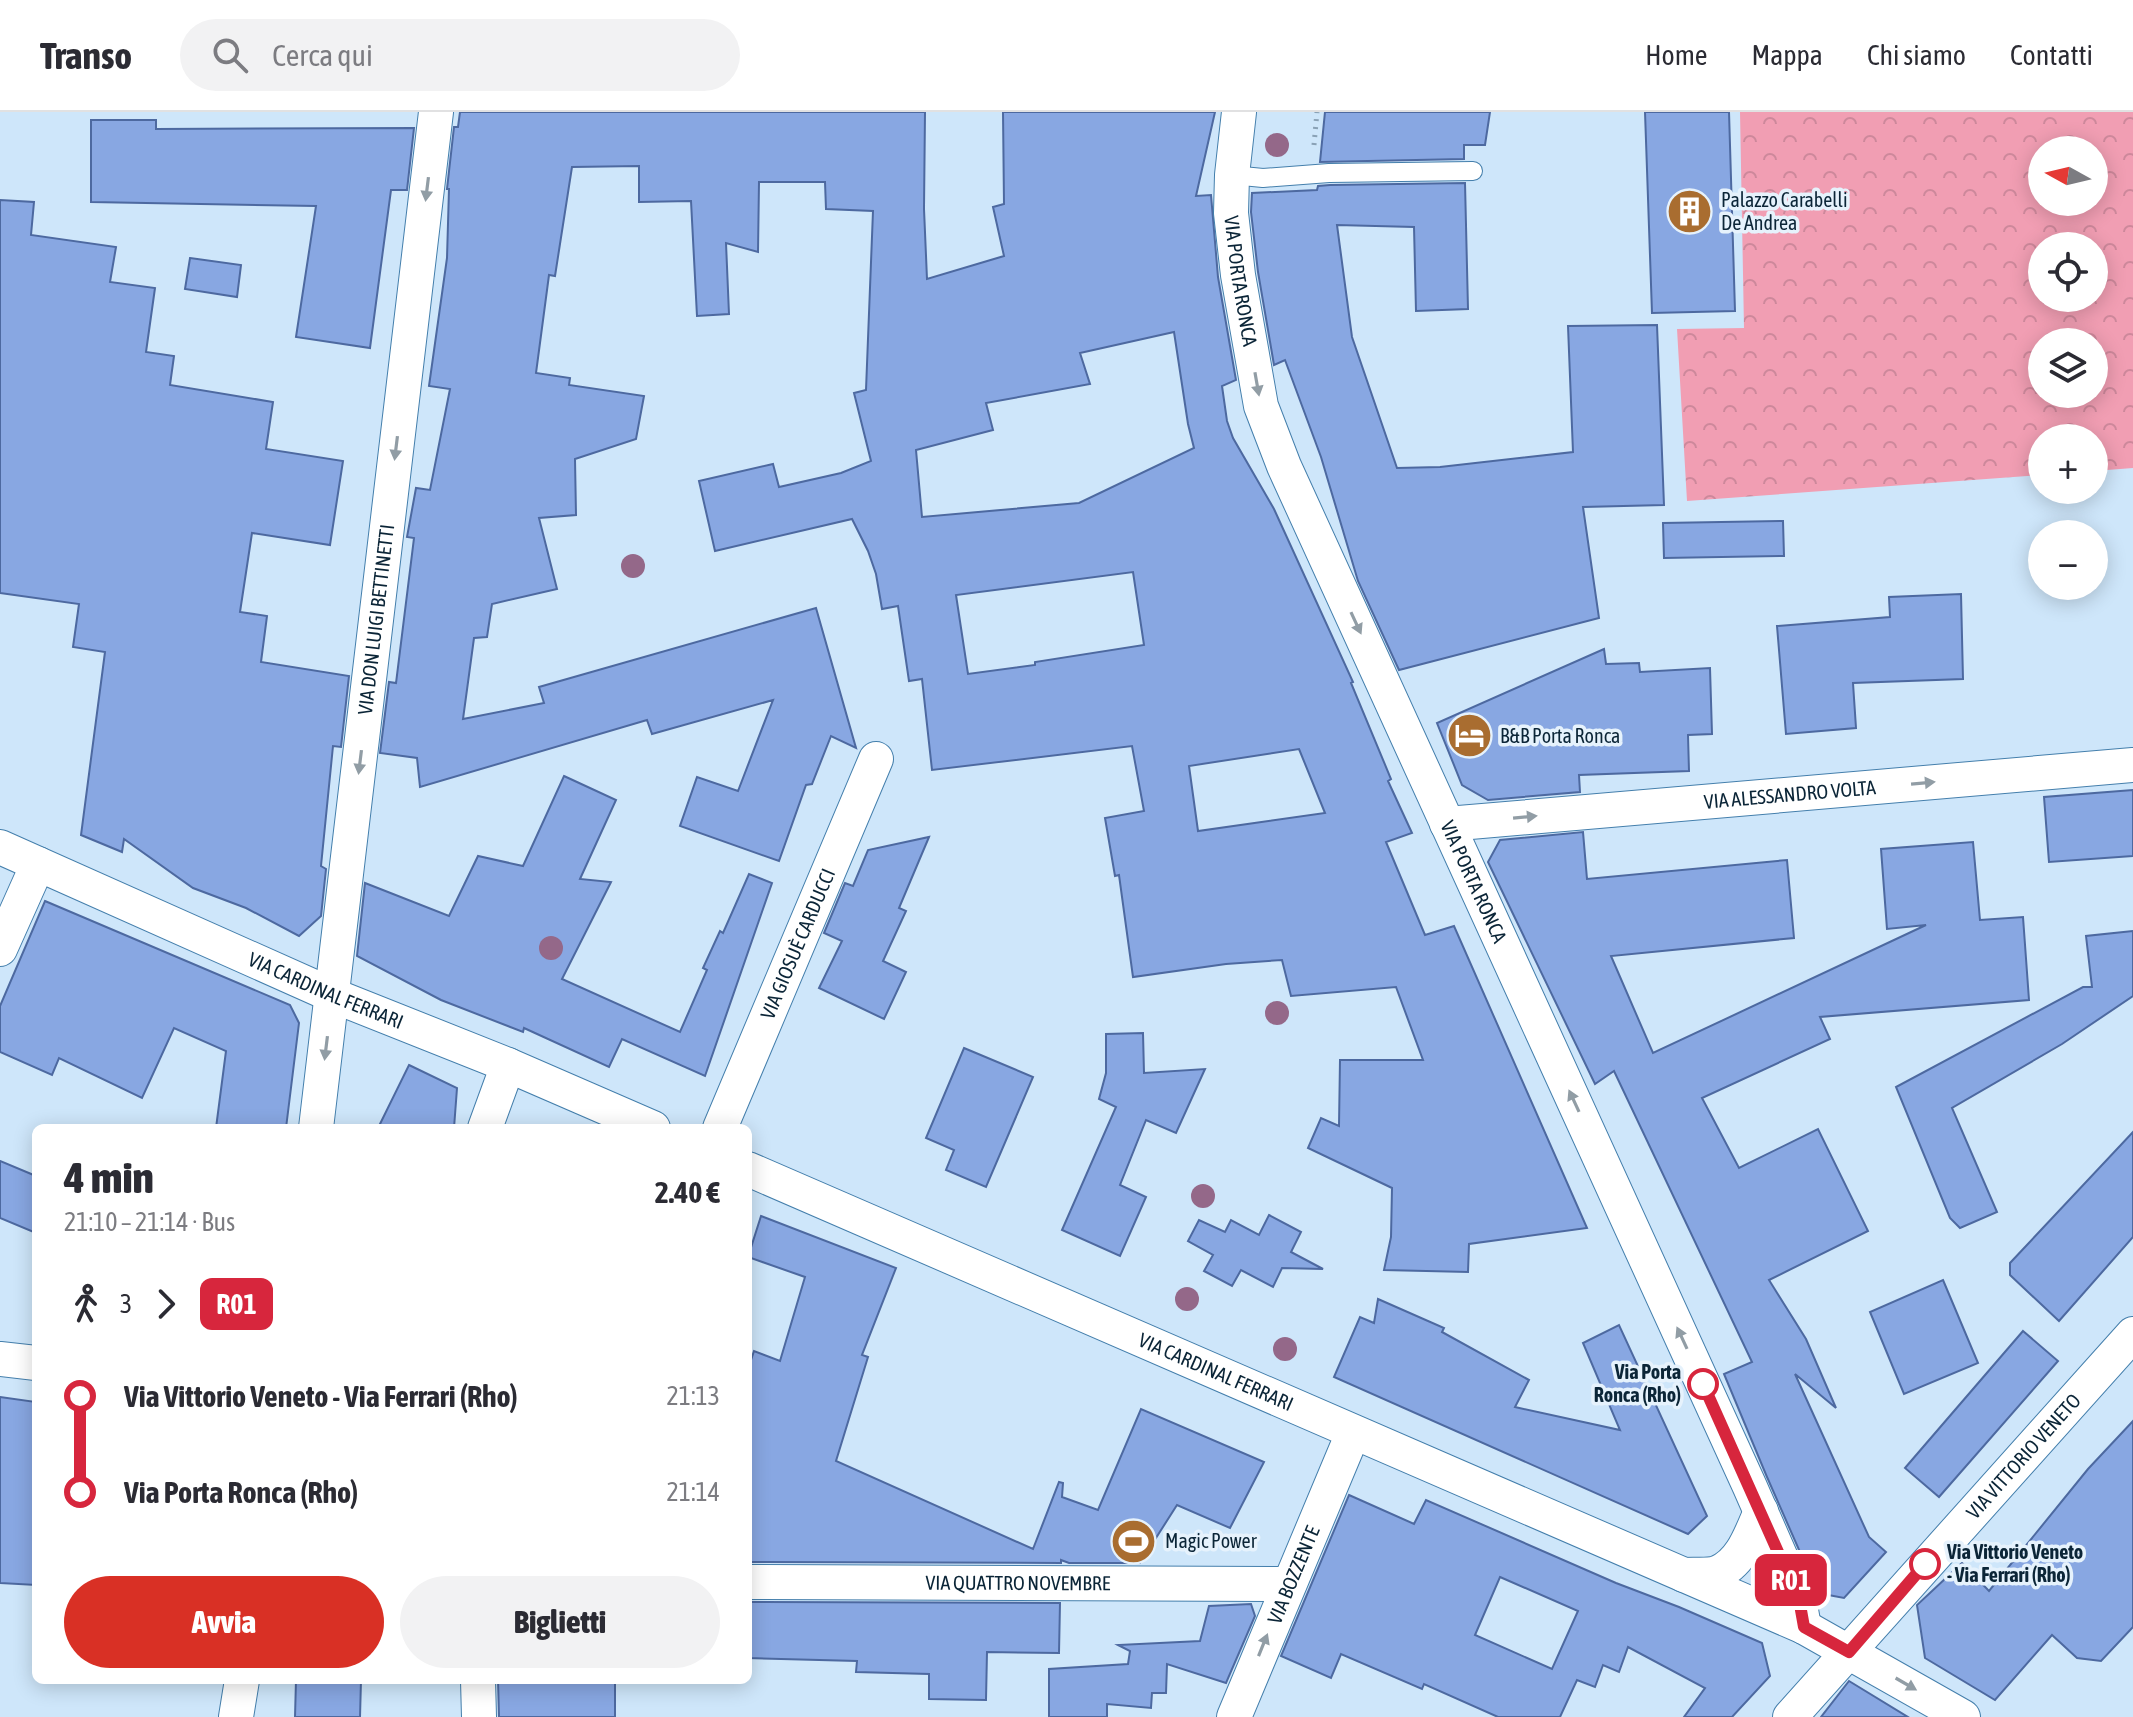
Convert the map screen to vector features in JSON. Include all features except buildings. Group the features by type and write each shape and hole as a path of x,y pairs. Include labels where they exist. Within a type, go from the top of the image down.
{"street":[{"name":"VIA DON LUIGI BETTINETTI","path":"316,1124 436,112"},
{"name":"VIA PORTA RONCA","path":"1239,112 1231,213 1238,275 1261,406 1284,466 1761,1511 1799,1599 1804,1627"},
{"name":"VIA GIOSUÈ CARDUCCI","path":"722,1124 876,759"},
{"name":"VIA ALESSANDRO VOLTA","path":"1447,824 2133,765"},
{"name":"VIA CARDINAL FERRARI","path":"0,847 332,995 508,1065 644,1124"},
{"path":"0,949 38,864"},
{"path":"486,1124 508,1065"},
{"name":"VIA CARDINAL FERRARI","path":"752,1171 1804,1627 1963,1717"},
{"name":"VIA VITTORIO VENETO","path":"1790,1717 2133,1334"},
{"path":"0,1359 32,1363"},
{"name":"VIA BOZZENTE","path":"1234,1717 1353,1433"},
{"path":"1684,1575 1715,1574 1734,1562 1761,1511"},
{"name":"VIA QUATTRO NOVEMBRE","path":"752,1582 1288,1584"},
{"path":"236,1717 241,1684"},
{"path":"478,1684 479,1717"}],"lane":[{"path":"1232,175 1263,178 1329,173 1473,171"}],"green space":[{"path":"1740,112 2133,112 2133,468 2108,470 2108,424 2028,424 2028,476 1687,501 1677,329 1744,328"}],"bus line":[{"name":"R01","path":"1703,1384 1799,1599 1804,1627 1849,1652 1925,1564"}],"place":[{"name":"Palazzo Carabelli De Andrea","path":"1690,212"},
{"name":"B&B Porta Ronca","path":"1469,736"},
{"name":"Via Porta Ronca (Rho)","path":"1703,1384"},
{"name":"Magic Power","path":"1134,1541"},
{"name":"Via Vittorio Veneto - Via Ferrari (Rho)","path":"1925,1564"}]}
